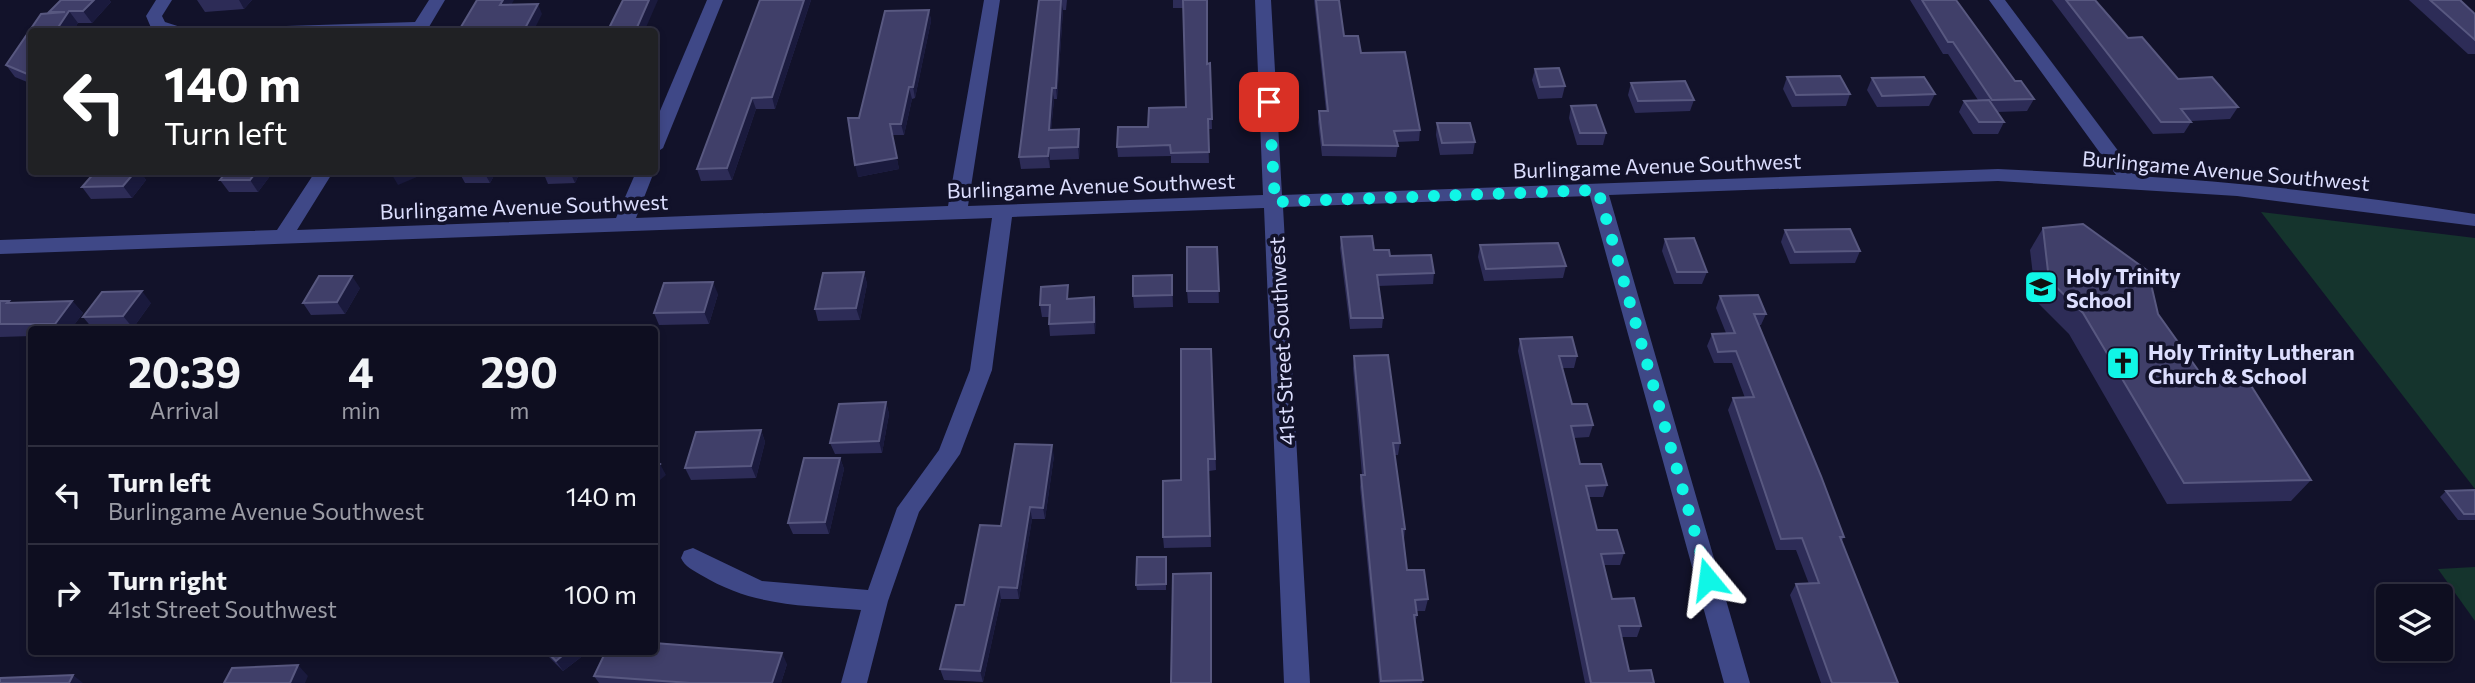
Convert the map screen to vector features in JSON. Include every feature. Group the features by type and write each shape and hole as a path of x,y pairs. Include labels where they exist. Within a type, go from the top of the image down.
{"street":[{"path":"164,0 155,16 158,26 168,28"},
{"path":"419,28 437,0"},
{"path":"658,138 715,0"},
{"path":"957,212 992,0"},
{"name":"41st Street Southwest","path":"1262,0 1275,202 1297,683"},
{"path":"1997,0 2130,180"},
{"path":"283,237 322,175"},
{"path":"623,225 644,175"},
{"name":"Burlingame Avenue Southwest","path":"0,247 1998,176 2130,180 2229,188 2475,220"},
{"path":"1598,190 1737,683"},
{"path":"854,683 876,601 909,508 949,454 981,370 1003,210"},
{"path":"693,558 727,578 761,591 876,601"}],"green space":[{"path":"2261,212 2475,238 2475,489"},
{"path":"2475,567 2475,621 2453,590 2453,584 2449,584 2438,569"}],"building":[{"path":"61,0 94,0 83,11 69,11 58,28 31,28 41,14 65,12 49,12"},
{"path":"477,0 503,0 500,5 538,4 525,28 460,28"},
{"path":"623,0 649,0 637,28 609,28"},
{"path":"760,0 804,0 772,97 752,98 727,168 697,169"},
{"path":"1039,0 1061,0 1056,88 1052,88 1049,130 1079,129 1078,147 1049,148 1048,156 1019,157"},
{"path":"1183,0 1207,0 1207,64 1210,63 1212,119 1208,119 1209,152 1171,153 1170,145 1117,147 1118,127 1148,127 1149,108 1186,107"},
{"path":"1316,0 1339,0 1344,36 1358,36 1361,53 1405,52 1420,130 1394,131 1398,146 1323,145 1319,111 1328,111"},
{"path":"1922,0 1956,0 2015,81 2021,81 2034,99 1992,100 1953,42 1948,42"},
{"path":"2066,0 2095,0 2128,38 2142,37 2178,79 2212,77 2238,107 2181,109 2191,122 2161,122"},
{"path":"2430,0 2460,0 2475,14 2475,40"},
{"path":"929,10 913,87 909,87 901,124 890,124 897,158 855,165 848,118 859,118 885,11"},
{"path":"28,33 28,74 6,65"},
{"path":"1559,68 1565,86 1540,87 1535,69"},
{"path":"1840,76 1850,94 1796,95 1787,77"},
{"path":"1924,77 1935,94 1882,96 1872,78"},
{"path":"1685,81 1694,100 1638,101 1631,83"},
{"path":"1989,100 2004,122 1979,122 1964,101"},
{"path":"1596,105 1606,133 1580,133 1571,106"},
{"path":"1437,123 1470,123 1475,142 1442,143"},
{"path":"92,175 132,175 123,186 82,187"},
{"path":"224,175 254,175 250,180 220,180"},
{"name":"Holy Trinity Lutheran Church & School","path":"2083,224 2148,271 2158,314 2208,384 2250,384 2311,480 2184,483 2083,313 2049,280 2043,228"},
{"path":"1850,229 1860,251 1795,252 1785,230"},
{"path":"1372,236 1374,250 1389,250 1390,256 1431,255 1434,273 1377,275 1383,318 1351,318 1341,237"},
{"path":"1694,238 1707,272 1677,272 1665,239"},
{"path":"1558,243 1566,266 1486,269 1480,245"},
{"path":"1187,247 1217,247 1219,291 1187,291"},
{"path":"864,272 856,308 815,309 823,273"},
{"path":"1172,275 1172,295 1133,296 1133,276"},
{"path":"319,276 352,276 337,302 303,303"},
{"path":"713,282 704,312 654,313 664,283"},
{"path":"1068,285 1067,299 1094,297 1094,322 1049,324 1050,305 1040,305 1041,287"},
{"path":"142,291 123,316 83,317 102,292"},
{"path":"1758,295 1766,314 1754,314 1821,476 1844,537 1840,537 1898,683 1832,683 1796,584 1819,583 1802,538 1781,539 1733,398 1754,397 1736,351 1718,352 1712,334 1735,333 1720,296"},
{"path":"0,301 72,301 55,324 0,324"},
{"path":"1572,337 1577,356 1559,356 1572,404 1587,404 1593,425 1571,426 1580,464 1601,464 1607,485 1586,486 1597,530 1617,530 1624,553 1601,554 1612,599 1634,598 1641,626 1619,626 1629,671 1651,670 1654,683 1591,683 1520,339"},
{"path":"1181,349 1211,349 1215,459 1208,459 1210,536 1163,537 1163,481 1181,480"},
{"path":"1388,355 1400,443 1393,443 1405,529 1402,529 1407,570 1424,570 1428,599 1415,600 1417,615 1414,615 1423,680 1381,681 1361,475 1365,475 1354,356"},
{"path":"886,402 879,441 830,443 839,404"},
{"path":"761,430 751,466 685,468 696,432"},
{"path":"1015,444 1052,445 1043,508 1030,507 1017,588 999,587 980,671 940,669 956,605 964,605 980,525 1001,526"},
{"path":"804,458 840,458 825,522 788,523"},
{"path":"2475,490 2475,514 2464,514 2446,491"},
{"path":"1137,557 1166,557 1166,584 1136,585"},
{"path":"1211,573 1211,683 1171,683 1173,574"},
{"path":"658,643 782,653 772,683 690,683 594,676 604,655 658,655"},
{"path":"550,655 563,655 556,661"},
{"path":"298,665 290,683 224,683 232,668"},
{"path":"73,675 69,683 0,683 0,678"}],"place":[{"name":"Holy Trinity School","path":"2041,287"},
{"name":"Holy Trinity Lutheran Church & School","path":"2123,363"}],"route":[{"path":"1269,102 1275,202 1598,190 1708,579"}]}
